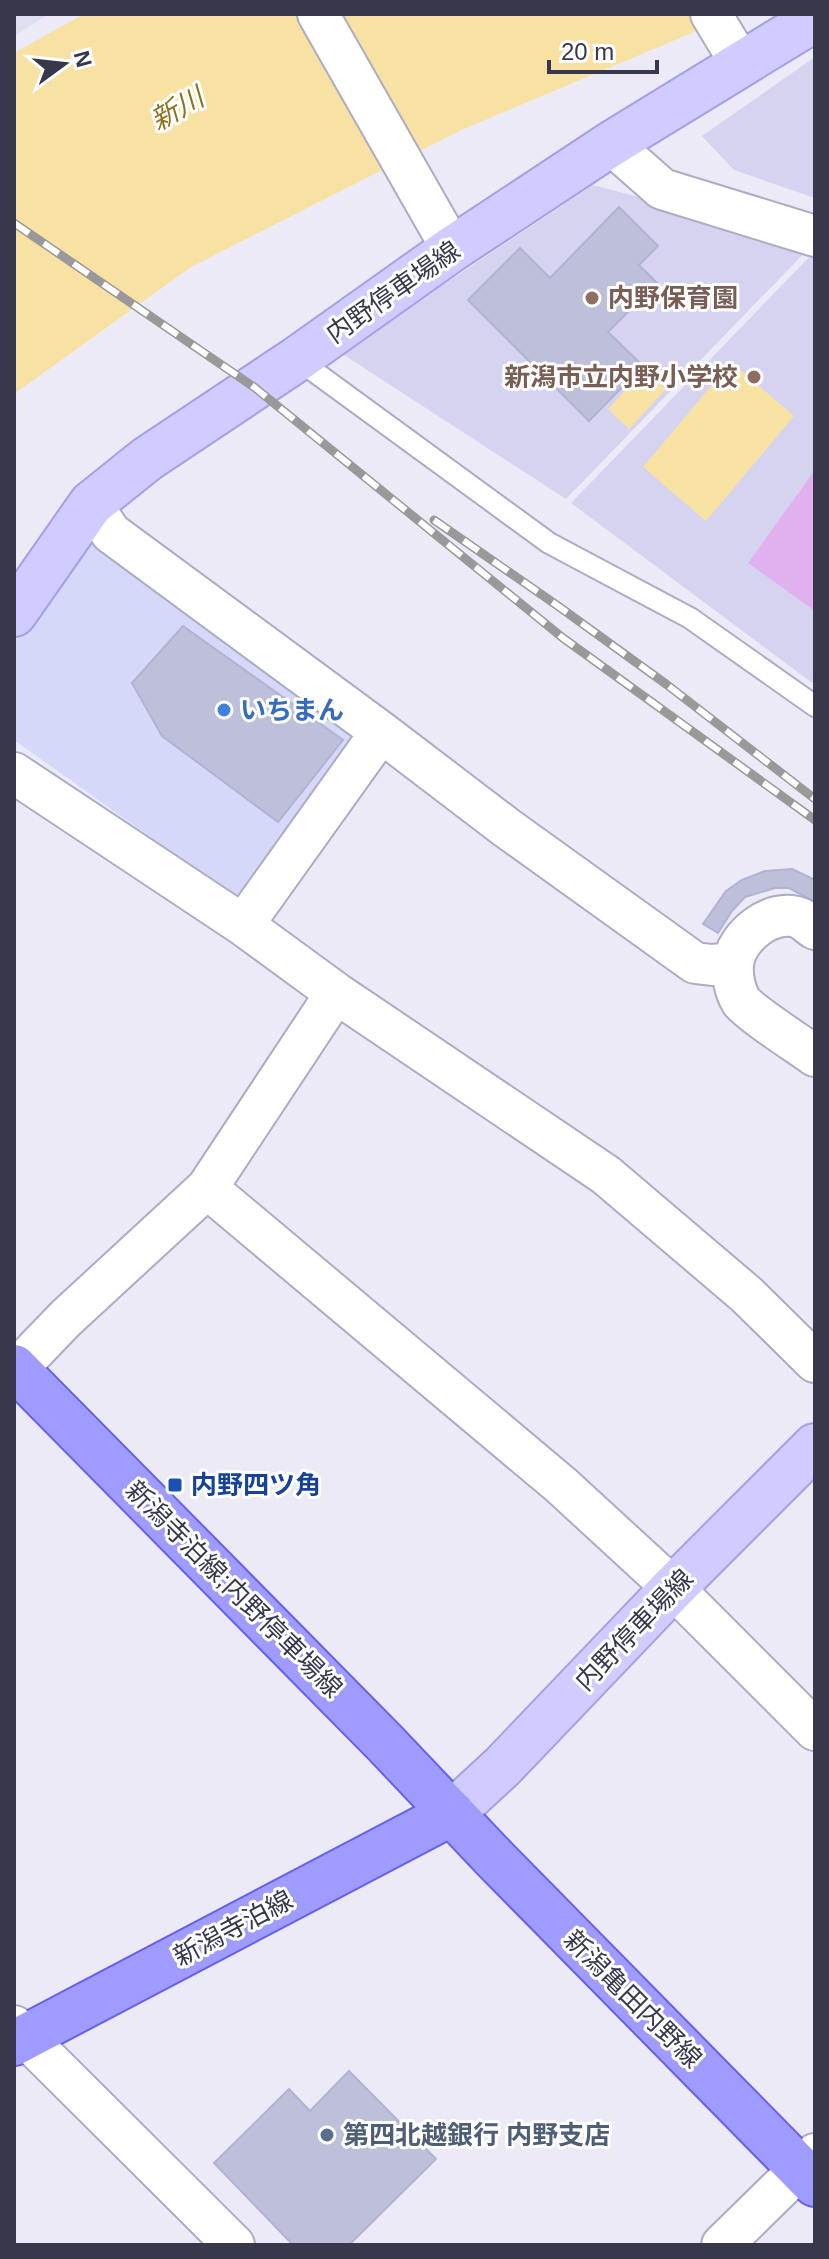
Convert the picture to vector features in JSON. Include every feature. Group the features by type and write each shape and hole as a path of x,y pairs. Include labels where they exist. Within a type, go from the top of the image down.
{"main road":[{"name":"内野停車場線","path":"14,614 91,504 147,459 297,359 452,249 611,144 815,19"},
{"name":"新潟寺泊線;内野停車場線","path":"15,1370 452,1813"},
{"name":"内野停車場線","path":"452,1813 502,1767 673,1588 815,1446"},
{"name":"新潟寺泊線","path":"18,2035 452,1813"},
{"name":"新潟亀田内野線","path":"452,1813 810,2169"}],"street":[{"path":"318,14 452,249"},
{"path":"711,14 741,64"},
{"path":"611,144 662,189 815,236"},
{"path":"91,504 111,533 507,828 695,963 733,963"},
{"path":"243,925 381,732"},
{"path":"14,773 243,925 336,993 606,1175 747,1295 815,1362"},
{"path":"815,929 798,917 778,916 761,923 744,937 733,963 735,988 743,1003 815,1056"},
{"path":"15,1370 66,1318 207,1188 336,993"},
{"path":"207,1188 561,1485 673,1588 815,1730"},
{"path":"18,2035 234,2245"},
{"path":"722,2245 810,2169"}],"lane":[{"path":"297,359 549,543 690,618 815,706"}],"shaded area":[{"path":"14,14 49,14 14,36"},
{"path":"815,57 815,198 734,170 702,136"},
{"name":"内野保育園","path":"593,185 814,243 566,499 341,353"},
{"name":"新潟市立内野小学校","path":"815,251 815,685 571,503"},
{"path":"815,470 815,611 748,563"},
{"path":"84,529 360,740 236,898 14,740 14,643"}],"water":[{"name":"新川","path":"84,14 737,14 461,130 191,267 14,394 14,53"},
{"path":"731,362 794,416 706,521 643,467"},
{"path":"644,370 666,389 629,429 608,409"}],"building":[{"path":"619,207 658,246 639,265 657,283 608,332 643,366 589,421 468,300 520,248 550,278"},
{"name":"いちまん","path":"183,626 343,740 278,822 162,736 132,683"},
{"path":"792,869 815,880 815,902 789,888 775,888 745,897 718,933 703,924 726,891 742,880 765,871"},
{"name":"第四北越銀行 内野支店","path":"349,2071 436,2159 349,2245 293,2245 214,2163 289,2089 310,2111"}],"railway":[{"path":"14,223 254,387 563,638 815,820"},
{"path":"434,520 666,684 815,799"}],"place":[{"name":"内野保育園","path":"592,298"},
{"name":"新潟市立内野小学校","path":"754,377"},
{"name":"いちまん","path":"224,710"},
{"name":"内野四ツ角","path":"175,1485"},
{"name":"第四北越銀行 内野支店","path":"327,2135"}]}
